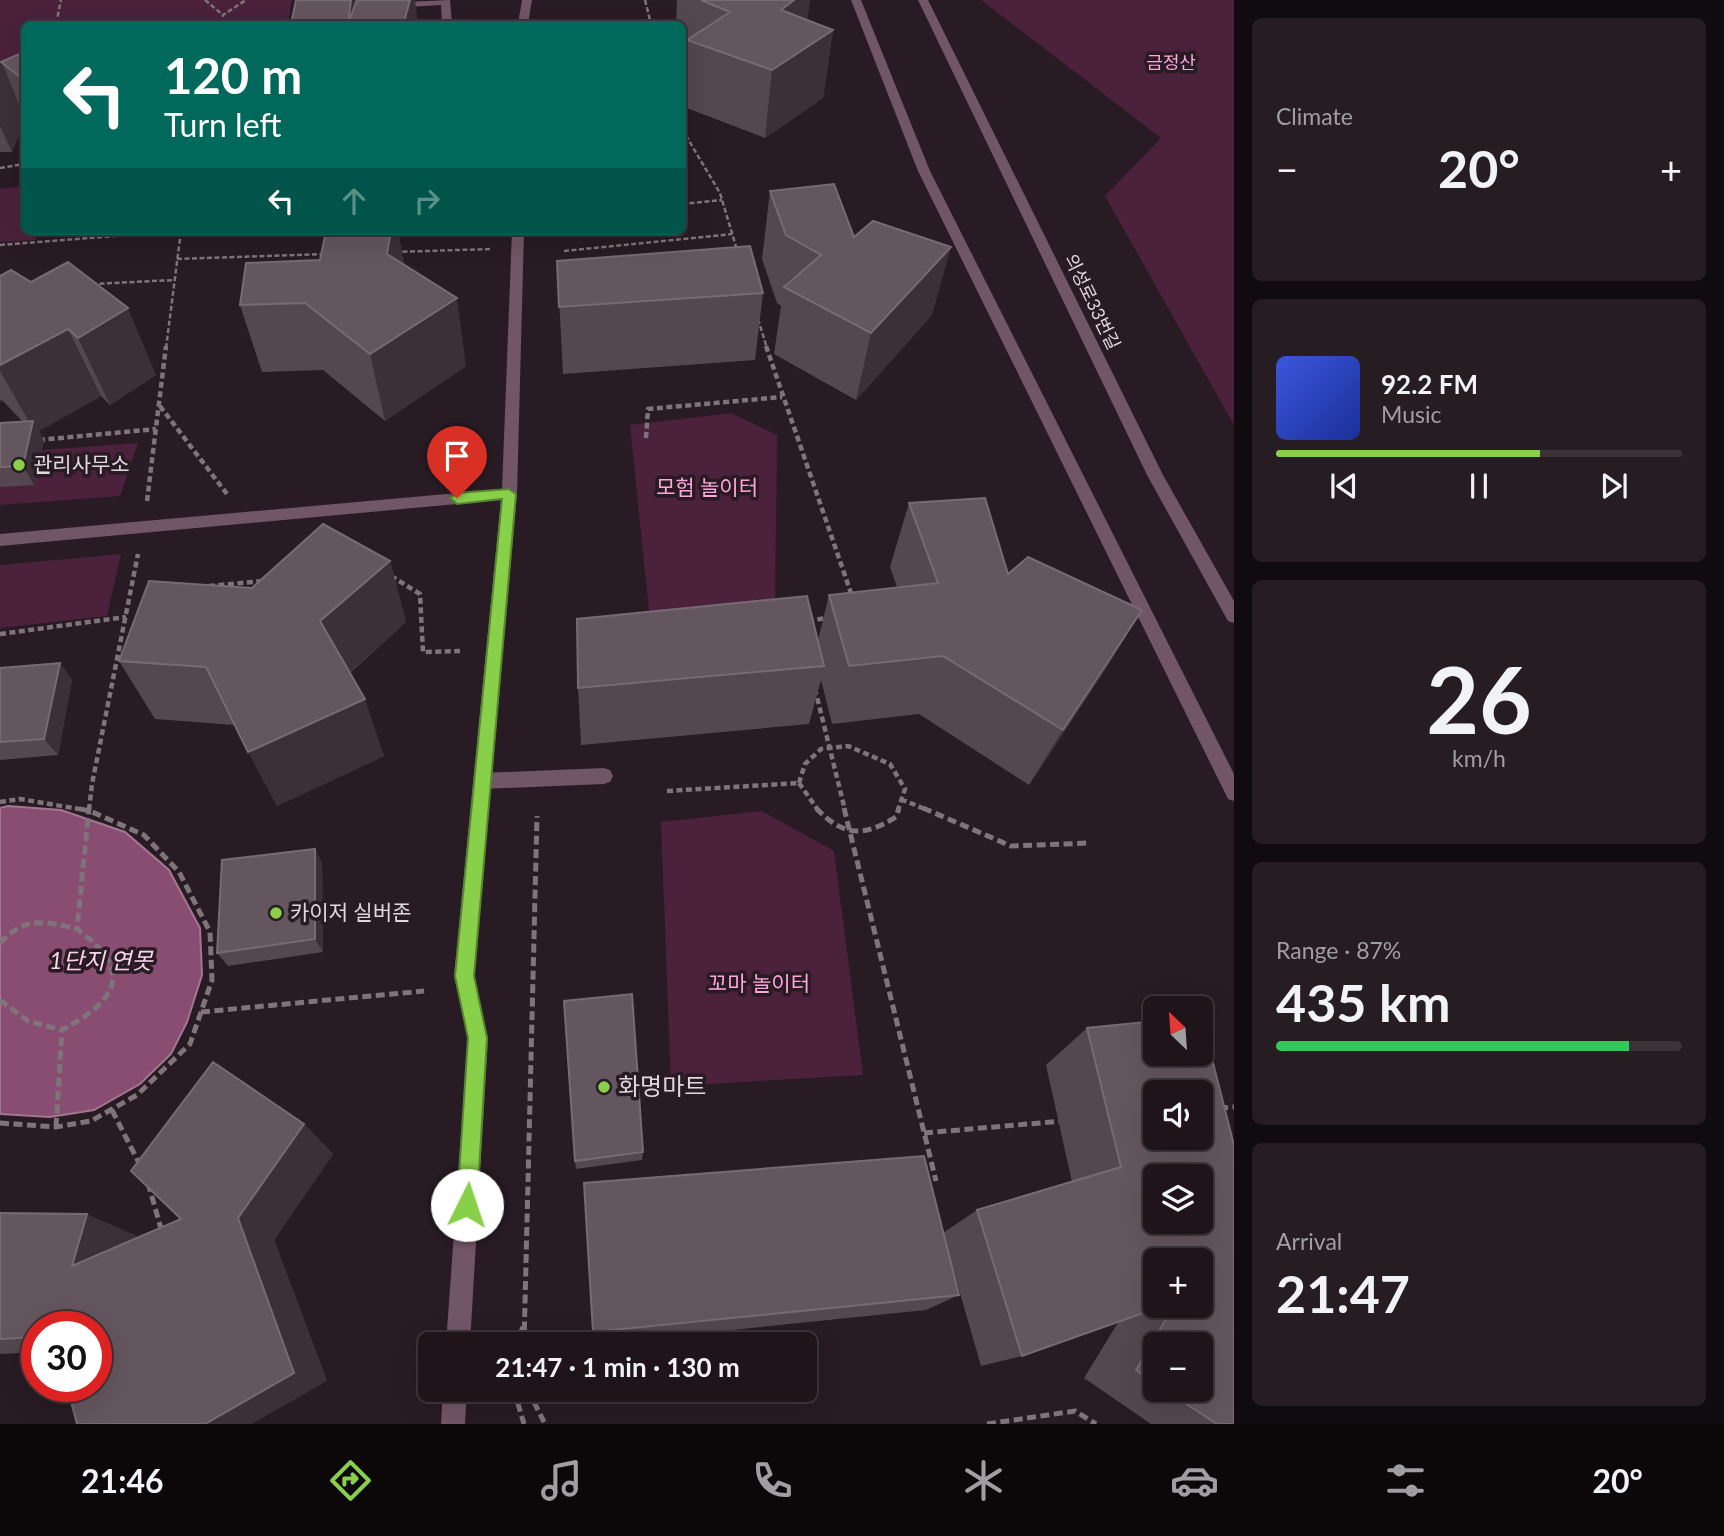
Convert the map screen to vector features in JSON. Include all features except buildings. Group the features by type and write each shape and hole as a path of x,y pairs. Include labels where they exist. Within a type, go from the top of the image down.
{"street":[{"path":"524,21 527,0"},
{"path":"856,0 924,171 1234,793"},
{"name":"의성로33번길","path":"923,0 1156,475 1234,616"},
{"path":"366,21 366,6 446,2 447,21"},
{"path":"459,1332 478,1038 464,976 509,494 518,235"},
{"path":"0,540 509,494"},
{"path":"482,781 604,776"},
{"path":"453,1424 454,1402"}],"path":[{"path":"57,21 61,0"},
{"path":"205,0 223,15"},
{"path":"231,0 240,4"},
{"path":"221,21 223,15 246,0"},
{"path":"645,0 650,21"},
{"path":"686,136 722,200 739,256"},
{"path":"0,168 21,164"},
{"path":"686,204 722,200"},
{"path":"564,251 732,234"},
{"path":"0,245 129,235"},
{"path":"77,929 92,785 144,527 180,235"},
{"path":"383,253 490,249"},
{"path":"177,259 330,254"},
{"path":"303,255 308,266"},
{"path":"81,285 175,280"},
{"path":"754,306 782,397 856,608"},
{"path":"646,438 648,409 782,397"},
{"path":"159,405 229,496"},
{"path":"26,441 156,429"},
{"path":"390,576 420,594 423,652 460,651"},
{"path":"206,586 273,580"},
{"path":"0,634 126,617"},
{"path":"801,623 836,618"},
{"path":"814,684 936,1181"},
{"path":"848,746 890,764 905,789 896,817 869,832 850,830 831,822 810,803 799,783 805,764 821,749 848,746"},
{"path":"667,791 799,783"},
{"path":"0,802 20,799 90,813 144,835 179,872 210,932 212,980 190,1044 137,1095 92,1121 56,1124 0,1123"},
{"path":"901,799 1011,846 1089,843"},
{"path":"525,1332 537,816"},
{"path":"0,943 22,925 40,920 77,929 96,940 107,952 114,967 113,985 104,1001 90,1016 62,1030 33,1024 17,1016 0,1000"},
{"path":"201,1012 424,991"},
{"path":"56,1124 62,1030"},
{"path":"1213,1109 1234,1107"},
{"path":"112,1110 141,1168"},
{"path":"924,1133 1074,1120"},
{"path":"146,1178 165,1240"},
{"path":"521,1332 525,1323"},
{"path":"518,1402 524,1424"},
{"path":"534,1402 545,1424"},
{"path":"987,1424 1075,1411 1096,1424"}],"green space":[{"path":"0,0 292,0 288,21 21,21 21,94 0,95"},
{"name":"금정산","path":"981,0 1234,0 1234,425 1105,196 1161,138"},
{"path":"21,186 21,235 38,235 35,240 0,242 0,189"},
{"name":"모험 놀이터","path":"731,413 777,435 775,610 650,621 630,425"},
{"path":"138,443 120,496 0,505 0,453"},
{"path":"121,554 107,616 0,628 0,565"},
{"name":"꼬마 놀이터","path":"762,811 834,851 863,1075 671,1086 661,822"}],"water":[{"name":"1단지 연못","path":"8,806 61,810 125,832 169,870 200,928 202,975 187,1022 171,1054 140,1084 94,1110 50,1117 0,1114 0,808"}],"place":[{"name":"관리사무소","path":"19,465"},
{"name":"카이저 실버존","path":"276,913"},
{"name":"화명마트","path":"604,1087"}],"route":[{"path":"457,498 509,494 464,976 478,1038 467,1205"}]}
